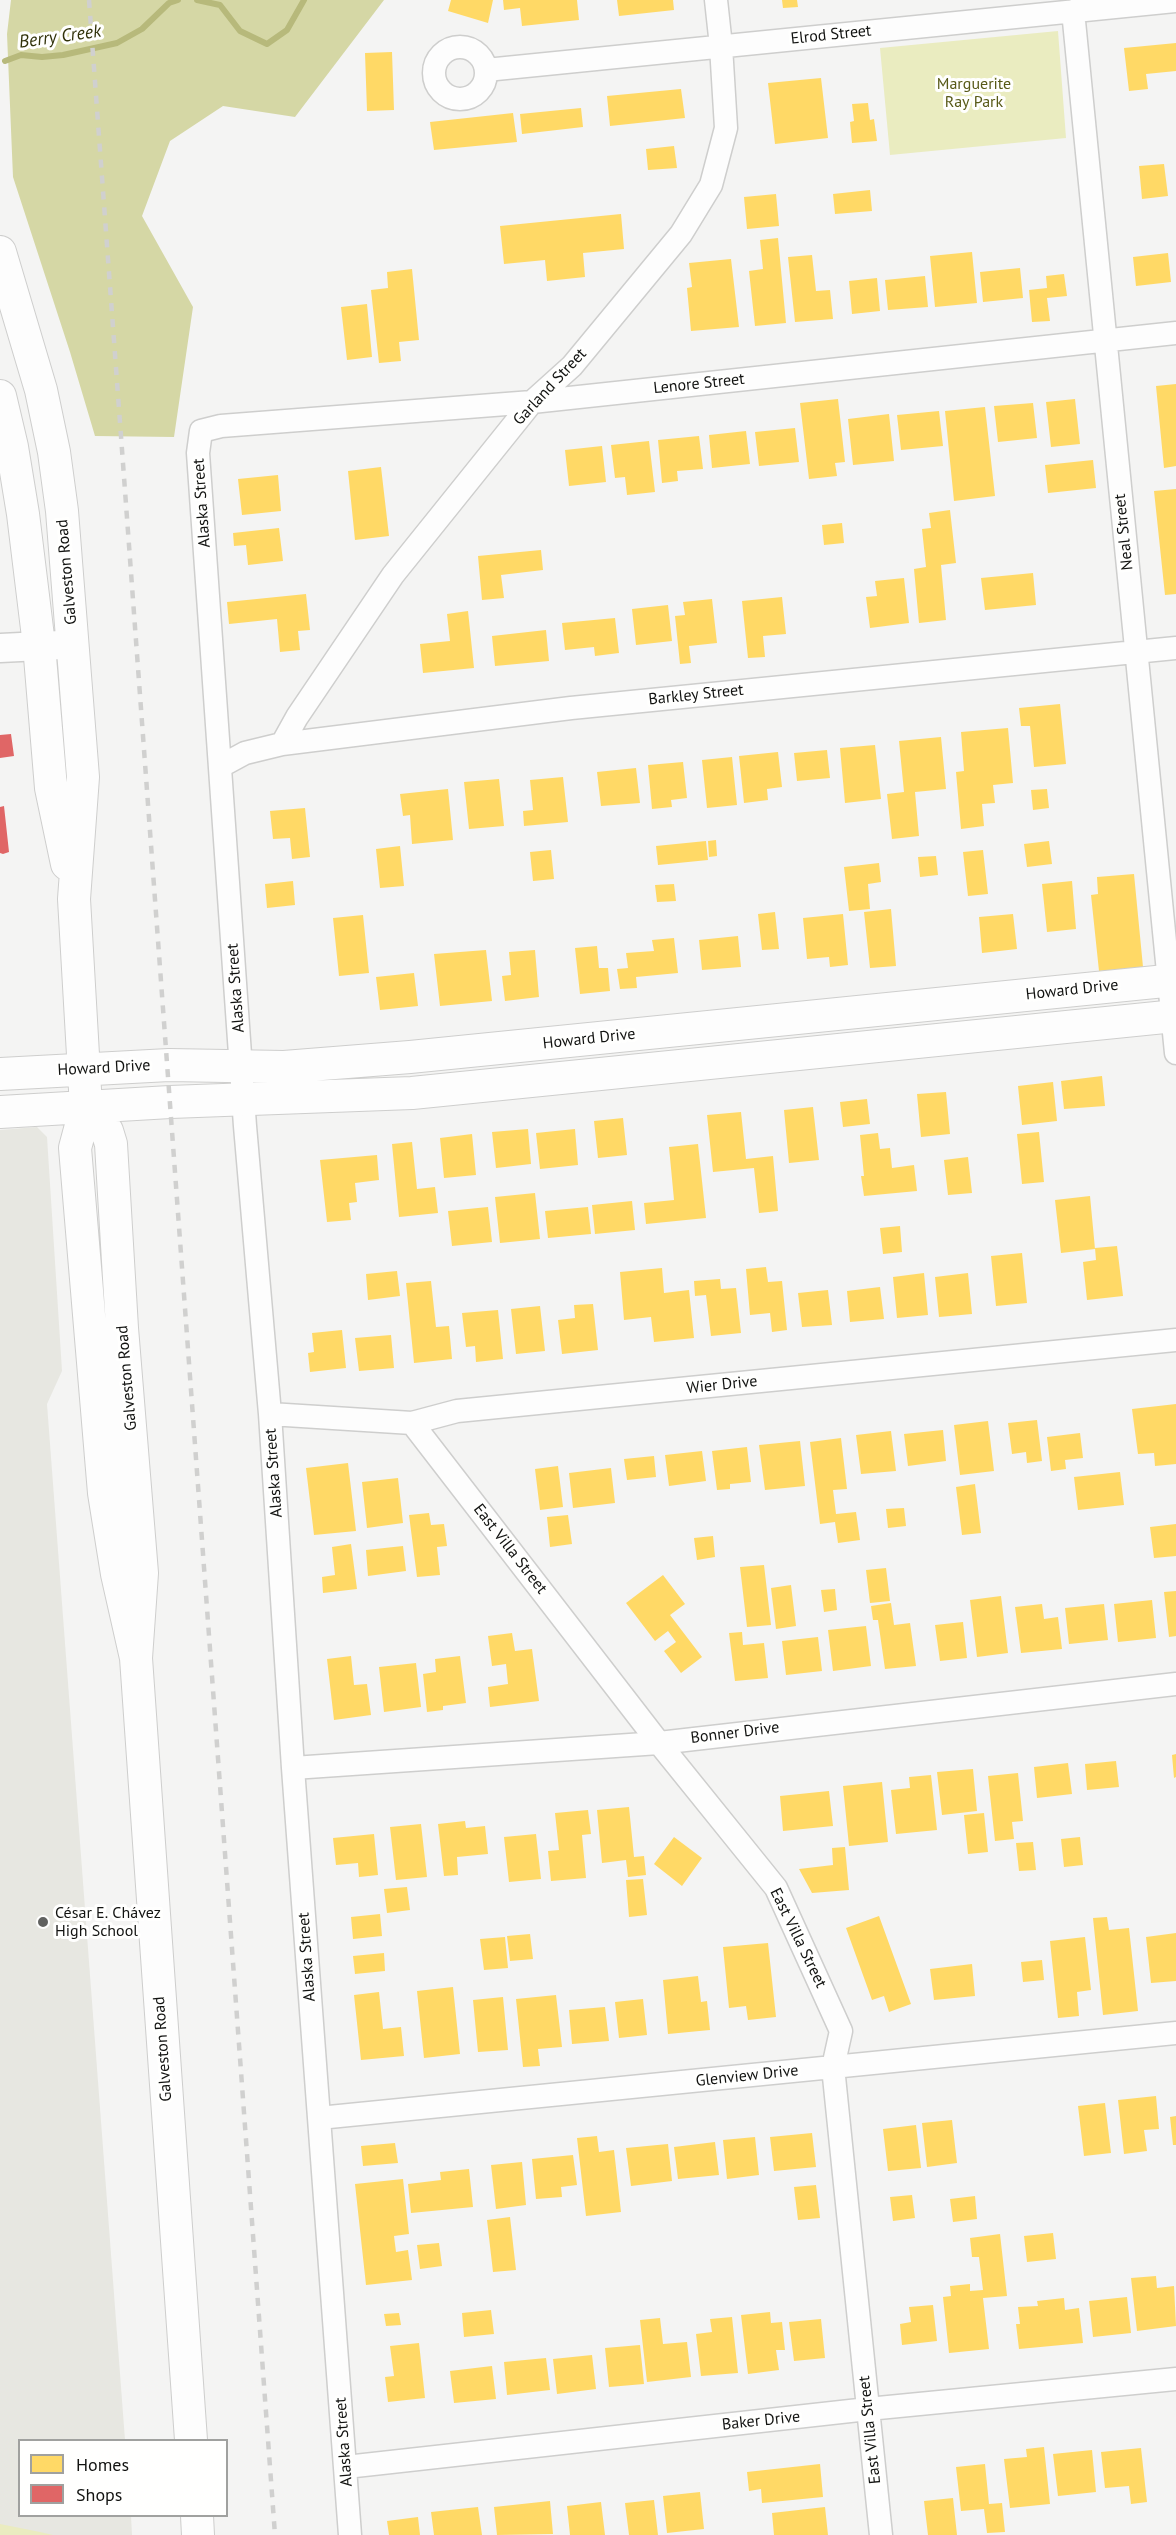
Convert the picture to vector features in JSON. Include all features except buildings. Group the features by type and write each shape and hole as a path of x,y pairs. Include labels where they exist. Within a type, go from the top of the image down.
{"main road":[{"name":"Galveston Road","path":"0,252 41,390 54,452 62,511 83,777 74,899 86,1107 75,1148 101,1450 117,1574 136,1658"},
{"name":"Galveston Road","path":"0,396 12,447 23,514 39,645 51,788 74,899"},
{"path":"23,514 62,511"},
{"name":"Howard Drive","path":"0,1074 84,1068 241,1065 284,1067 410,1057 1173,980"},
{"path":"0,1112 412,1092 1174,1016"},
{"path":"812,1017 815,1052"},
{"name":"Galveston Road","path":"86,1107 106,1131 111,1144 122,1328 142,1573 136,1658 190,2439"},
{"path":"101,1450 133,1447"},
{"path":"196,2517 198,2535"}],"street":[{"name":"Garland Street","path":"282,744 297,717 393,575 532,402 572,366 681,234 711,185 726,128 716,0"},
{"name":"Elrod Street","path":"486,70 1176,1"},
{"name":"Neal Street","path":"1073,11 1136,652 1173,980 1176,1053"},
{"name":"Lenore Street","path":"221,426 532,402 1176,333"},
{"name":"Alaska Street","path":"221,426 201,431 198,453 243,1101 270,1414 293,1768 350,2535"},
{"path":"0,648 74,645"},
{"name":"Barkley Street","path":"221,766 245,753 282,744 571,708 1176,648"},
{"name":"Wier Drive","path":"270,1414 412,1423 457,1411 1176,1340"},
{"name":"East Villa Street","path":"412,1423 659,1743 776,1888 841,2031 833,2067 881,2535"},
{"name":"Bonner Drive","path":"293,1768 659,1743 1176,1684"},
{"name":"Glenview Drive","path":"319,2118 1176,2033"},
{"name":"Baker Drive","path":"346,2467 868,2409 1176,2379"}],"shaded area":[{"name":"César E. Chávez High School","path":"37,1127 47,1137 62,1371 47,1404 125,2439 18,2439 18,2517 131,2517 132,2535 0,2535 0,1130"}],"green space":[{"path":"11,0 384,0 295,117 223,106 170,141 142,216 193,307 174,437 95,436 13,177 7,34"},
{"name":"Marguerite Ray Park","path":"1058,31 1066,138 890,155 880,48"},
{"path":"0,2524 40,2532 53,2535 0,2535"}],"waterway":[{"name":"Berry Creek","path":"5,61 21,55 42,57 63,55 117,43 142,29 169,3 178,0"},
{"name":"Berry Creek","path":"197,0 220,5 240,31 267,44 287,30 304,0"}],"railway":[{"path":"89,0 275,2535"}],"place":[{"name":"César E. Chávez High School","path":"43,1922"}]}
